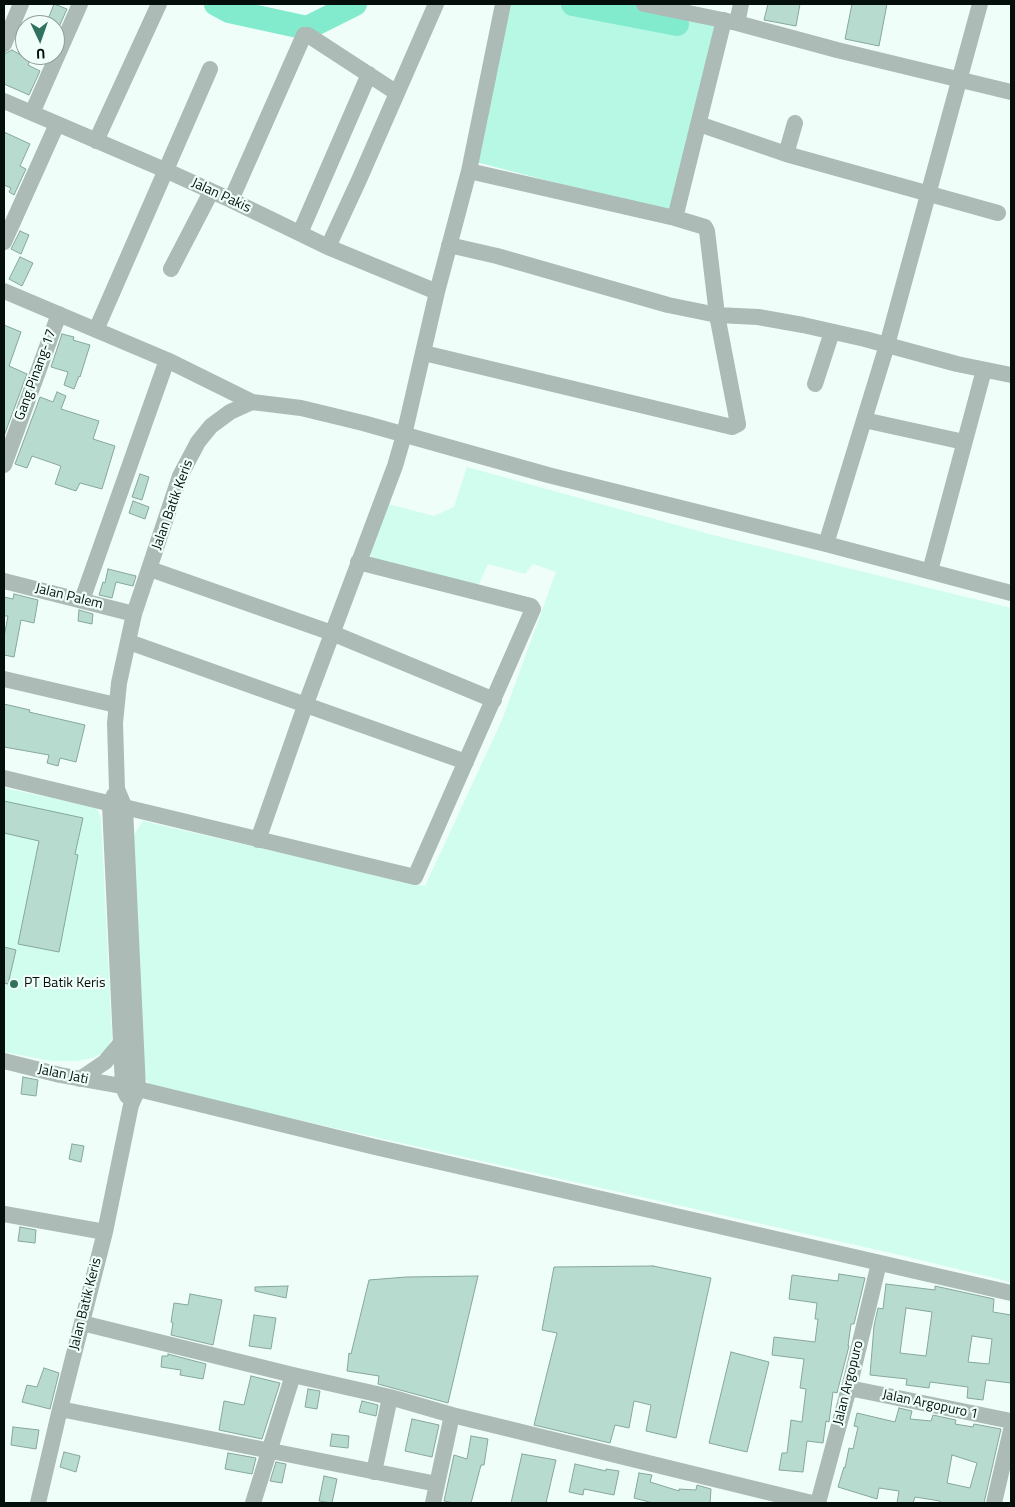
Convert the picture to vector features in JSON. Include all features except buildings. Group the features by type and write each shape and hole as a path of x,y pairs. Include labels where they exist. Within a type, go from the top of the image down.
{"street":[{"path":"4,44 22,4"},
{"path":"32,113 80,4"},
{"path":"96,141 159,4"},
{"path":"328,247 436,4"},
{"path":"258,840 305,706 395,466 469,170 503,4"},
{"path":"644,4 731,22 1011,92"},
{"path":"675,218 699,124 731,22 741,4"},
{"path":"826,544 887,345 980,4"},
{"path":"231,200 304,35 308,35 397,93"},
{"path":"96,330 210,69"},
{"path":"300,233 369,74"},
{"name":"Jalan Pakis","path":"4,101 165,170 328,247 437,292"},
{"path":"786,154 795,123"},
{"path":"4,242 57,124"},
{"path":"699,124 786,154 998,213"},
{"path":"424,353 735,427 738,422 717,315 705,227 675,218 469,170"},
{"path":"171,269 211,192"},
{"path":"449,245 497,256 668,305 717,315 758,317 832,332 957,364 1011,375"},
{"path":"4,292 167,360 252,402 301,408 548,475 1011,592"},
{"name":"Gang Pinang-17","path":"4,465 59,314"},
{"path":"815,384 832,332"},
{"path":"82,600 167,360"},
{"path":"930,571 984,370"},
{"name":"Jalan Batik Keris","path":"117,806 116,705 119,683 134,614 180,476 198,442 211,426 239,407 252,402"},
{"path":"864,420 964,442"},
{"path":"4,778 415,877 494,700 532,611 532,607 358,562"},
{"path":"150,569 332,633 494,700"},
{"name":"Jalan Palem","path":"4,581 134,614"},
{"path":"128,642 466,762"},
{"path":"4,679 116,705"},
{"path":"117,806 131,1088"},
{"path":"125,973 121,1043 131,1088"},
{"path":"80,1079 106,1062 121,1043"},
{"name":"Jalan Jati","path":"4,1061 80,1079 131,1088 375,1148 1011,1293"},
{"name":"Jalan Batik Keris","path":"38,1503 105,1232 130,1105 131,1088"},
{"path":"4,1214 105,1232"},
{"name":"Jalan Argopuro","path":"818,1503 849,1388 879,1263"},
{"path":"82,1323 390,1397 812,1503"},
{"path":"253,1503 293,1375"},
{"name":"Jalan Argopuro 1","path":"849,1388 1011,1421"},
{"path":"374,1472 390,1397"},
{"path":"60,1409 437,1484"},
{"path":"433,1503 452,1414"},
{"path":"994,1503 1011,1430"}],"shaded area":[{"path":"511,4 620,4 717,25 672,213 476,162"},
{"path":"467,467 709,534 1011,608 1011,1282 900,1255 152,1087 143,1075 133,836 143,821 425,886 502,720 556,572 533,564 525,574 488,564 475,592 373,565 370,553 388,504 434,516 454,507"},
{"path":"4,788 96,807 101,817 112,1037 109,1046 103,1053 92,1058 77,1061 52,1061 4,1052"}],"waterway":[{"path":"216,4 229,11 307,28 355,4"},
{"path":"573,4 677,24"}],"place":[{"name":"PT Batik Keris","path":"14,984"}]}
